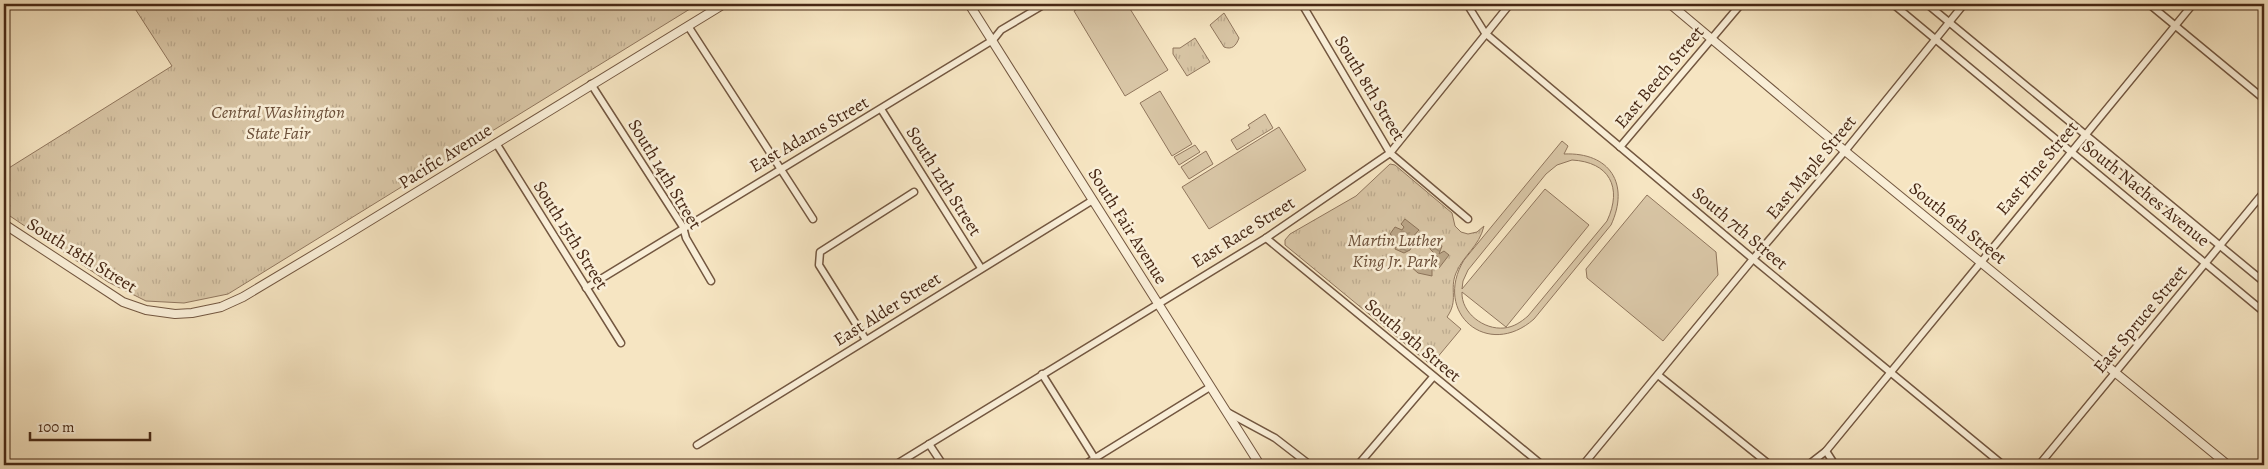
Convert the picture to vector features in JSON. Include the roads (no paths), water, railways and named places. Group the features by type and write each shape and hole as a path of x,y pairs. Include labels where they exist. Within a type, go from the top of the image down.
{"street":[{"name":"Pacific Avenue","path":"174,314 207,310 242,297 724,4"},
{"name":"South Fair Avenue","path":"969,4 1159,302 1260,465"},
{"name":"East Adams Street","path":"586,288 780,168 993,40 1001,30 1045,4"},
{"name":"South 8th Street","path":"1302,4 1390,153 1468,219"},
{"name":"South 7th Street","path":"1468,4 1485,33 1753,259 2003,465"},
{"name":"East Race Street","path":"895,465 1266,238 1390,153 1510,4"},
{"name":"South 6th Street","path":"1670,4 1845,151 2228,465"},
{"name":"East Beech Street","path":"1620,147 1741,4"},
{"name":"South Naches Avenue","path":"1893,4 2207,262 2264,312"},
{"name":"South Naches Avenue","path":"1927,4 2086,133 2264,282"},
{"name":"East Maple Street","path":"1583,465 1845,151 1964,4"},
{"path":"2150,4 2264,98"},
{"name":"East Pine Street","path":"1808,465 1826,451 2070,151 2193,4"},
{"path":"688,26 813,219"},
{"name":"South 14th Street","path":"591,84 683,228 686,238 711,281"},
{"name":"South 12th Street","path":"881,109 981,268"},
{"name":"South 15th Street","path":"496,143 621,343"},
{"path":"866,340 819,265 820,252 914,192"},
{"name":"East Spruce Street","path":"2039,465 2264,192"},
{"name":"East Alder Street","path":"697,445 1093,200"},
{"name":"South 18th Street","path":"4,224 117,299 146,310 174,314"},
{"name":"South 9th Street","path":"1266,238 1542,465"},
{"path":"1042,374 1099,465"},
{"path":"1658,375 1770,465"},
{"path":"1358,465 1433,377"},
{"path":"1084,465 1210,387"},
{"path":"1226,412 1275,438 1310,465"},
{"path":"929,444 943,465"},
{"path":"1826,451 1835,465"}],"water":[{"path":"1405,219 1419,230 1409,241 1412,246 1410,250 1404,253 1395,249 1396,247 1391,243 1395,238 1390,234 1395,227 1402,230 1404,227 1401,224"},
{"path":"1439,242 1442,246 1439,254 1444,251 1449,255 1439,268 1435,264 1432,265 1432,276 1418,273 1409,265 1418,259 1438,257 1430,249 1431,244"}],"park label":[{"name":"Central Washington State Fair","path":"278,122"},
{"name":"Martin Luther King Jr. Park","path":"1395,250"}]}
